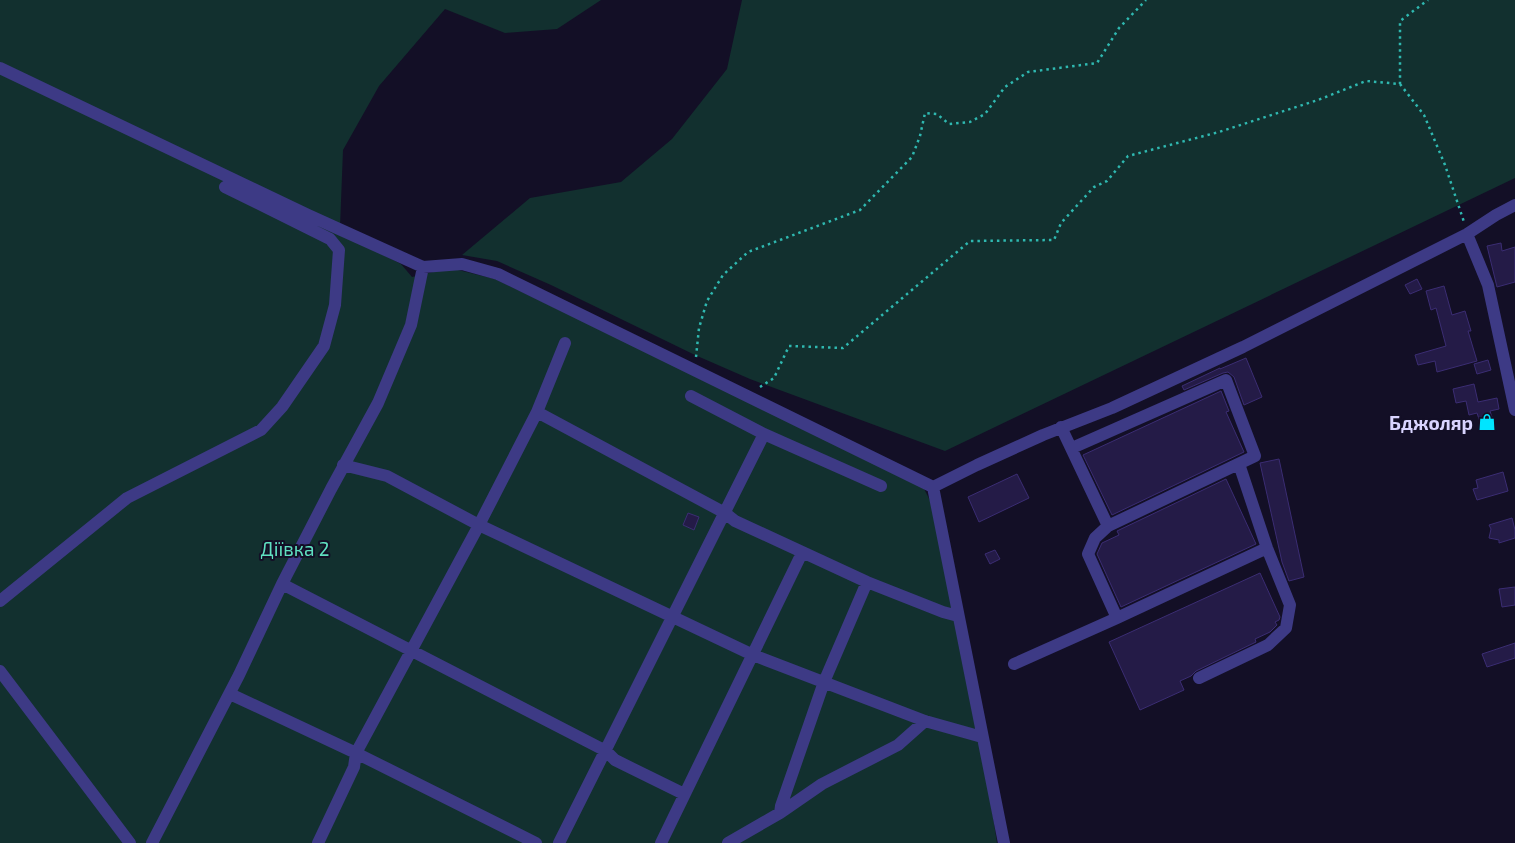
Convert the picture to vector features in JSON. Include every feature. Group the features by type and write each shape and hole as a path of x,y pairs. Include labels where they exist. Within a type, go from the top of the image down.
{"street":[{"path":"0,68 308,215 423,266 462,264 498,274 933,487"},
{"path":"0,602 127,498 261,430 282,407 324,346 336,305 339,250 330,239 225,187"},
{"path":"933,487 977,465 1062,427 1112,408 1243,347 1467,234 1515,205"},
{"path":"1467,234 1488,285 1515,410"},
{"path":"152,843 230,694 282,584 343,465 378,404 411,325 423,266"},
{"path":"318,843 354,766 356,753 479,526 537,412 565,343"},
{"path":"1072,448 1226,380 1255,456 1108,526 1095,538 1088,554 1117,618"},
{"path":"691,396 764,434 881,486"},
{"path":"537,412 725,513 735,521 867,582 943,612 958,616"},
{"path":"1062,427 1108,526"},
{"path":"559,843 764,434"},
{"path":"1198,678 1268,645 1286,628 1290,606 1267,548 1239,464"},
{"path":"343,465 387,476 479,526 754,655 925,721 982,737"},
{"path":"933,487 1004,843"},
{"path":"1014,664 1267,548"},
{"path":"661,843 802,553"},
{"path":"780,813 824,682 867,582"},
{"path":"282,584 606,751 615,760 684,794"},
{"path":"0,673 130,843"},
{"path":"230,694 356,753 536,843"},
{"path":"728,843 780,813 822,784 898,745 925,721"}],"path":[{"path":"694,370 698,328 707,301 723,275 748,252 860,210 912,157 920,136 925,113 936,114 949,124 970,122 985,114 1005,87 1028,72 1097,63 1119,28 1146,0"},
{"path":"1428,0 1400,22 1400,84 1424,115 1446,165 1467,234"},
{"path":"747,397 774,378 789,346 842,348 970,241 1054,240 1061,223 1094,187 1107,181 1128,156 1218,132 1318,100 1366,81 1400,84"}],"green space":[{"path":"0,0 601,0 557,29 505,33 445,9 379,86 343,150 340,227 0,63"},
{"path":"742,0 1515,0 1515,178 945,451 750,379 497,261 462,255 530,198 621,182 672,139 727,69"},
{"name":"Діївка 2","path":"0,71 348,237 401,264 412,277 450,268 495,279 922,485 935,510 984,757 997,843 0,843"}],"building":[{"path":"1501,243 1502,251 1515,247 1515,282 1497,287 1487,246"},
{"path":"1417,279 1422,289 1410,294 1405,285"},
{"path":"1444,286 1452,315 1465,311 1471,331 1468,331 1477,361 1437,372 1435,361 1418,365 1415,355 1446,346 1436,308 1431,310 1426,291"},
{"path":"1246,358 1262,397 1244,405 1234,377 1228,372 1184,390 1182,386 1220,368"},
{"path":"1488,360 1491,370 1477,374 1474,364"},
{"path":"1474,384 1478,402 1497,398 1499,409 1490,411 1494,424 1482,428 1477,413 1469,415 1466,401 1456,403 1453,389"},
{"path":"1221,391 1229,411 1226,412 1244,452 1112,515 1083,455"},
{"path":"1279,459 1304,577 1289,581 1282,562 1260,463"},
{"path":"1503,472 1508,491 1477,500 1473,489 1478,488 1476,480"},
{"path":"1017,474 1029,498 979,522 968,497"},
{"path":"1226,479 1256,544 1121,607 1097,554 1102,543 1119,535 1117,531"},
{"path":"688,513 699,517 694,530 683,525"},
{"path":"1512,518 1515,538 1499,543 1499,540 1489,538 1491,529 1489,525"},
{"path":"995,550 1000,559 990,564 985,554"},
{"path":"1260,573 1280,617 1275,622 1277,625 1270,632 1255,639 1256,642 1196,671 1191,676 1180,681 1184,690 1140,710 1109,642"},
{"path":"1515,587 1515,605 1502,607 1499,589"},
{"path":"1515,643 1515,658 1487,667 1482,654"}],"place":[{"name":"Бджоляр","path":"1487,422"}]}
